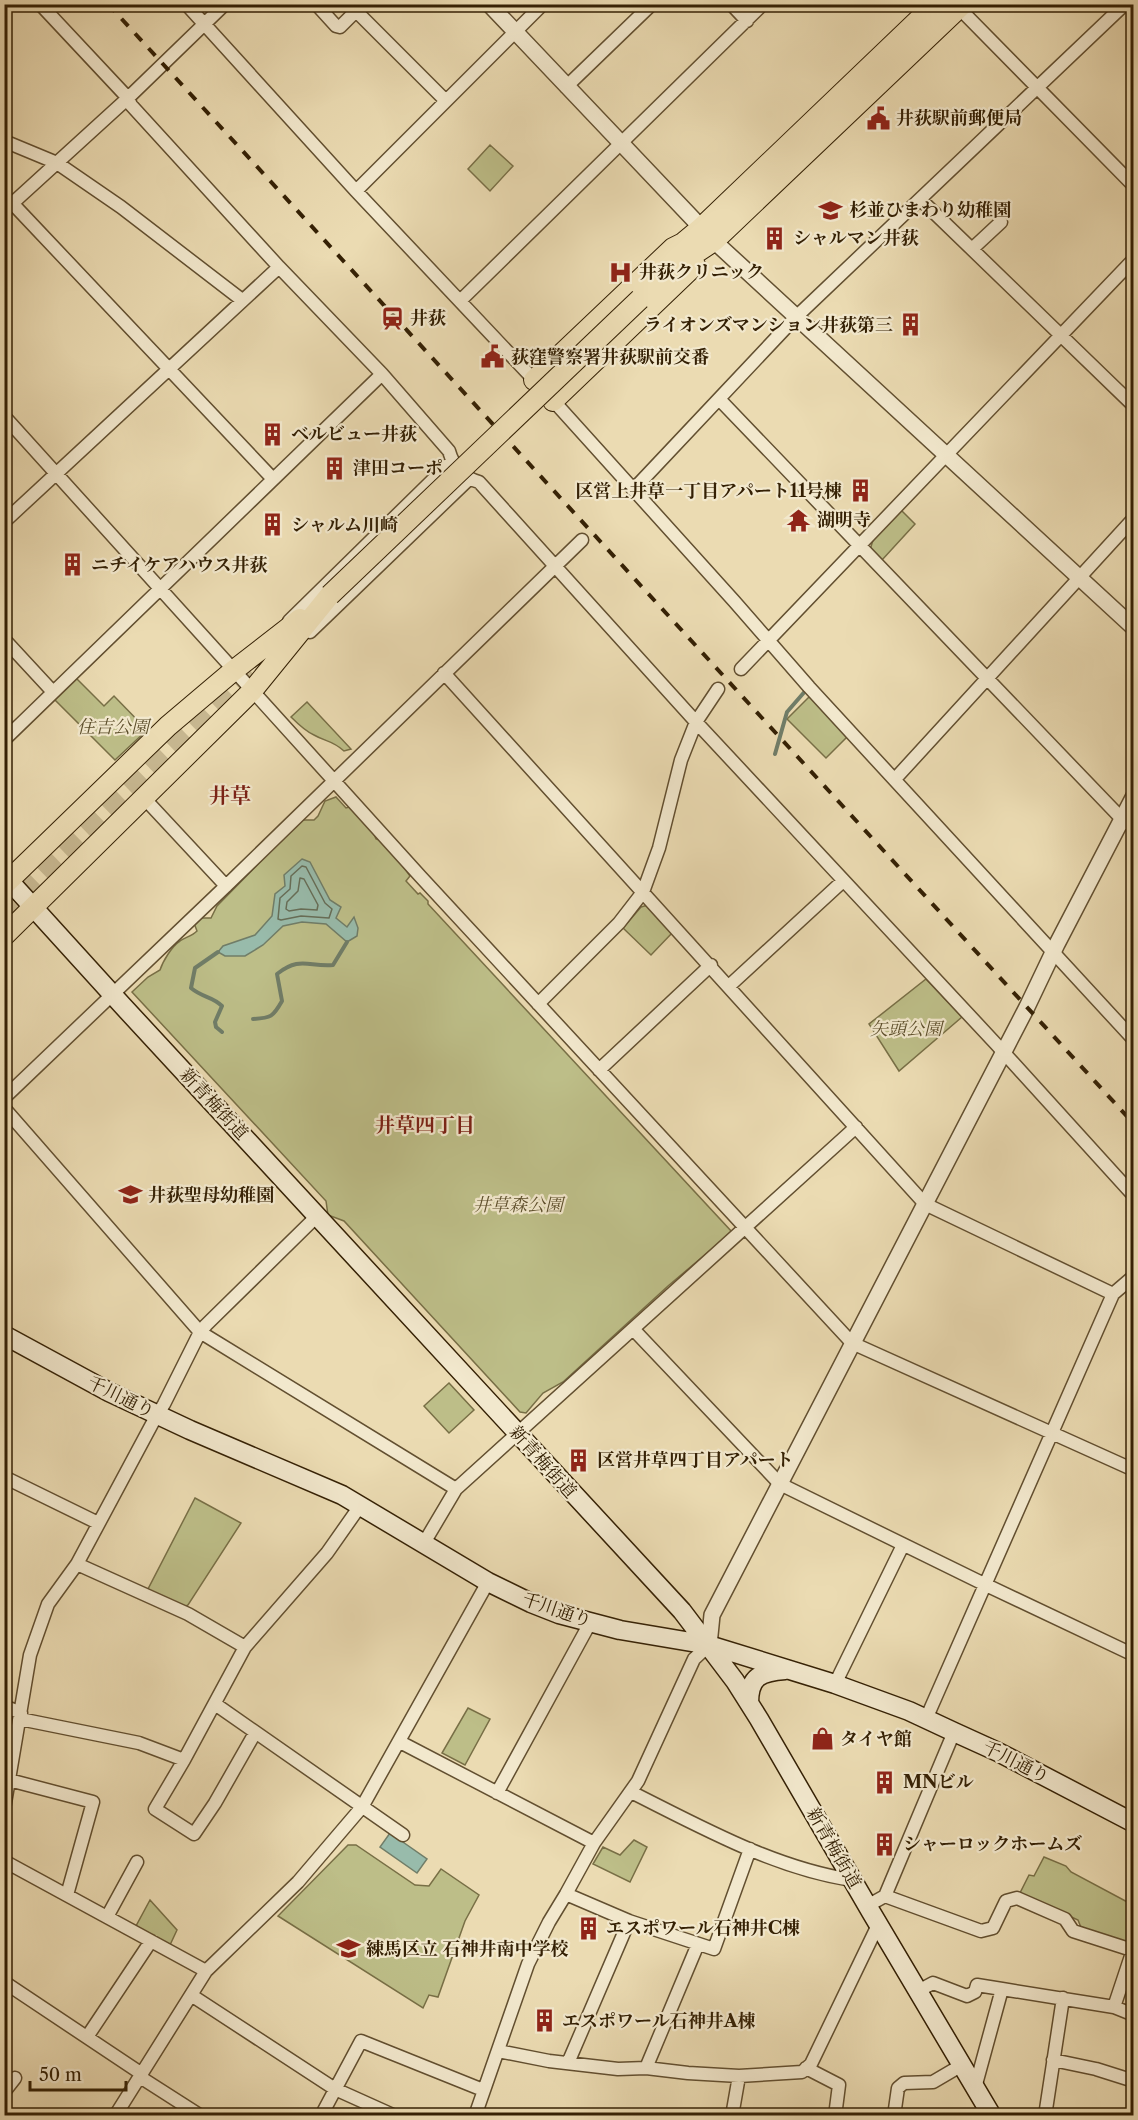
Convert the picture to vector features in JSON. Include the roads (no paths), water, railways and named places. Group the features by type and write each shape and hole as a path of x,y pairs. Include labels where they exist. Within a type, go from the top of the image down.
{"main road":[{"path":"923,30 935,4"},
{"path":"6,880 127,764 197,702 330,595 923,30 959,6"},
{"path":"534,380 673,248 707,235"},
{"path":"553,401 698,262 707,235"},
{"path":"4,936 252,691 330,595"},
{"path":"197,702 207,703 216,708 219,724"},
{"name":"新青梅街道","path":"6,880 681,1611 709,1645 749,1703 992,2115"},
{"name":"千川通り","path":"4,1335 68,1371 158,1415 342,1495 488,1582 531,1603 590,1623 642,1635 709,1645 835,1684 926,1719 998,1752 1134,1823"},
{"path":"749,1703 749,1689 755,1679 772,1671 790,1669"}],"street":[{"path":"40,4 128,98 131,105 279,267 381,374 449,451 452,461 469,479 479,482 696,722 1003,1051 1134,1196"},
{"path":"186,4 356,191 534,380 809,687 1134,1040"},
{"path":"225,4 128,98 9,207 170,370 273,479"},
{"path":"316,4 336,26 340,27 359,8 446,101"},
{"path":"489,4 707,235 1134,628"},
{"path":"356,191 543,4"},
{"path":"566,87 652,4"},
{"path":"731,4 747,21"},
{"path":"460,302 763,4"},
{"path":"633,490 795,318 1125,4"},
{"path":"959,6 1134,186"},
{"path":"4,141 57,163 122,207 242,300"},
{"path":"921,200 1134,406"},
{"path":"972,249 1001,222"},
{"path":"741,669 1134,259"},
{"path":"4,522 279,267"},
{"path":"4,740 381,374"},
{"path":"720,400 1128,824"},
{"path":"4,416 233,671 852,1342 1134,1470"},
{"path":"251,657 452,461"},
{"path":"266,673 469,479"},
{"path":"895,779 1134,518"},
{"path":"4,1098 582,540"},
{"path":"4,639 53,692"},
{"path":"444,673 711,965 925,1204 1113,1293"},
{"path":"538,1004 619,923 643,892 659,848 681,760 696,722 718,689"},
{"path":"475,2115 528,1964 549,1922 594,1844 638,1780 693,1659 709,1645 712,1615 1027,1007 1052,953 1128,824 1134,796"},
{"path":"145,799 226,886"},
{"path":"729,986 843,881"},
{"path":"599,1070 711,965"},
{"path":"4,1108 200,1332 456,1490"},
{"path":"424,1543 456,1490 856,1127"},
{"path":"4,1809 30,1655 48,1604 77,1564 200,1332 317,1216"},
{"path":"926,1719 1113,1293 1134,1276"},
{"path":"634,1330 780,1484 1134,1655"},
{"path":"4,1478 98,1523"},
{"path":"255,1733 215,1803 194,1834 155,1809 245,1647 327,1553 360,1506"},
{"path":"835,1684 903,1545"},
{"path":"77,1564 188,1614 245,1647"},
{"path":"115,2115 206,1971 298,1882 362,1807 488,1582"},
{"path":"497,1793 590,1623"},
{"path":"215,1704 403,1835"},
{"path":"4,1706 20,1716 139,1743 184,1760"},
{"path":"867,1906 885,1896 954,1732"},
{"path":"400,1742 594,1844"},
{"path":"9,1780 93,1802 67,1895"},
{"path":"630,1792 773,1859 824,1876 852,1880"},
{"path":"566,1894 629,1921 714,1949 750,1849"},
{"path":"4,1861 206,1971"},
{"path":"107,1917 137,1862"},
{"path":"885,1896 981,1931 993,1928 1006,1901 1017,1898 1065,1919 1073,1931 1133,1948 1114,2007"},
{"path":"568,2063 629,1921"},
{"path":"498,2051 549,2061 618,2069 646,2068 740,2076 802,2072 811,2064 878,1925"},
{"path":"87,2037 151,1941"},
{"path":"646,2068 698,1944"},
{"path":"4,1982 201,2115"},
{"path":"918,1991 933,1983 967,1996 975,1992 977,1985 1114,2007 1134,2015"},
{"path":"975,2088 1002,1989"},
{"path":"191,1995 335,2088 395,2115"},
{"path":"1045,2115 1063,1998"},
{"path":"321,2115 361,2041 483,2090"},
{"path":"1053,2060 1096,2069 1134,2081"},
{"path":"894,2115 898,2088 904,2083 933,2082 962,2065"},
{"path":"806,2068 839,2085 835,2115"},
{"path":"732,2115 740,2076"},
{"path":"4,2092 15,2078"}],"water":[{"path":"302,859 310,862 330,900 341,907 336,918 347,927 354,917 358,928 357,936 347,942 326,924 302,922 283,926 263,945 245,956 225,956 218,952 223,946 255,935 272,916 275,894 285,886 284,875"},
{"path":"390,1833 427,1859 417,1873 380,1847"}],"waterway":[{"path":"775,754 787,712 807,689"},
{"path":"253,1019 271,1016 282,1001 277,974 298,964 333,965 347,942"},
{"path":"218,952 195,968 191,988 222,1006 215,1022 216,1027 222,1032"}],"tunnel":[{"path":"19,892 255,664"},
{"path":"4,921 40,887"}],"railway":[{"path":"108,4 1134,1124"}],"place":[{"name":"井荻駅前郵便局","path":"878,118"},
{"name":"杉並ひまわり幼稚園","path":"831,210"},
{"name":"シャルマン井荻","path":"775,238"},
{"name":"井荻クリニック","path":"621,272"},
{"name":"井荻","path":"392,318"},
{"name":"ライオンズマンション井荻第三","path":"911,325"},
{"name":"荻窪警察署井荻駅前交番","path":"493,357"},
{"name":"ベルビュー井荻","path":"273,434"},
{"name":"津田コーポ","path":"335,468"},
{"name":"区営上井草一丁目アパート11号棟","path":"860,491"},
{"name":"湖明寺","path":"799,520"},
{"name":"シャルム川崎","path":"273,525"},
{"name":"ニチイケアハウス井荻","path":"73,565"},
{"name":"井荻聖母幼稚園","path":"130,1195"},
{"name":"区営井草四丁目アパート","path":"579,1460"},
{"name":"タイヤ館","path":"822,1739"},
{"name":"MNビル","path":"885,1782"},
{"name":"シャーロックホームズ","path":"885,1844"},
{"name":"エスポワール石神井C棟","path":"588,1928"},
{"name":"練馬区立 石神井南中学校","path":"348,1949"},
{"name":"エスポワール石神井A棟","path":"544,2021"}],"district":[{"name":"井草","path":"230,795"},
{"name":"井草四丁目","path":"425,1125"}],"park label":[{"name":"住吉公園","path":"113,727"},
{"name":"矢頭公園","path":"906,1029"},
{"name":"井草森公園","path":"518,1205"}]}
